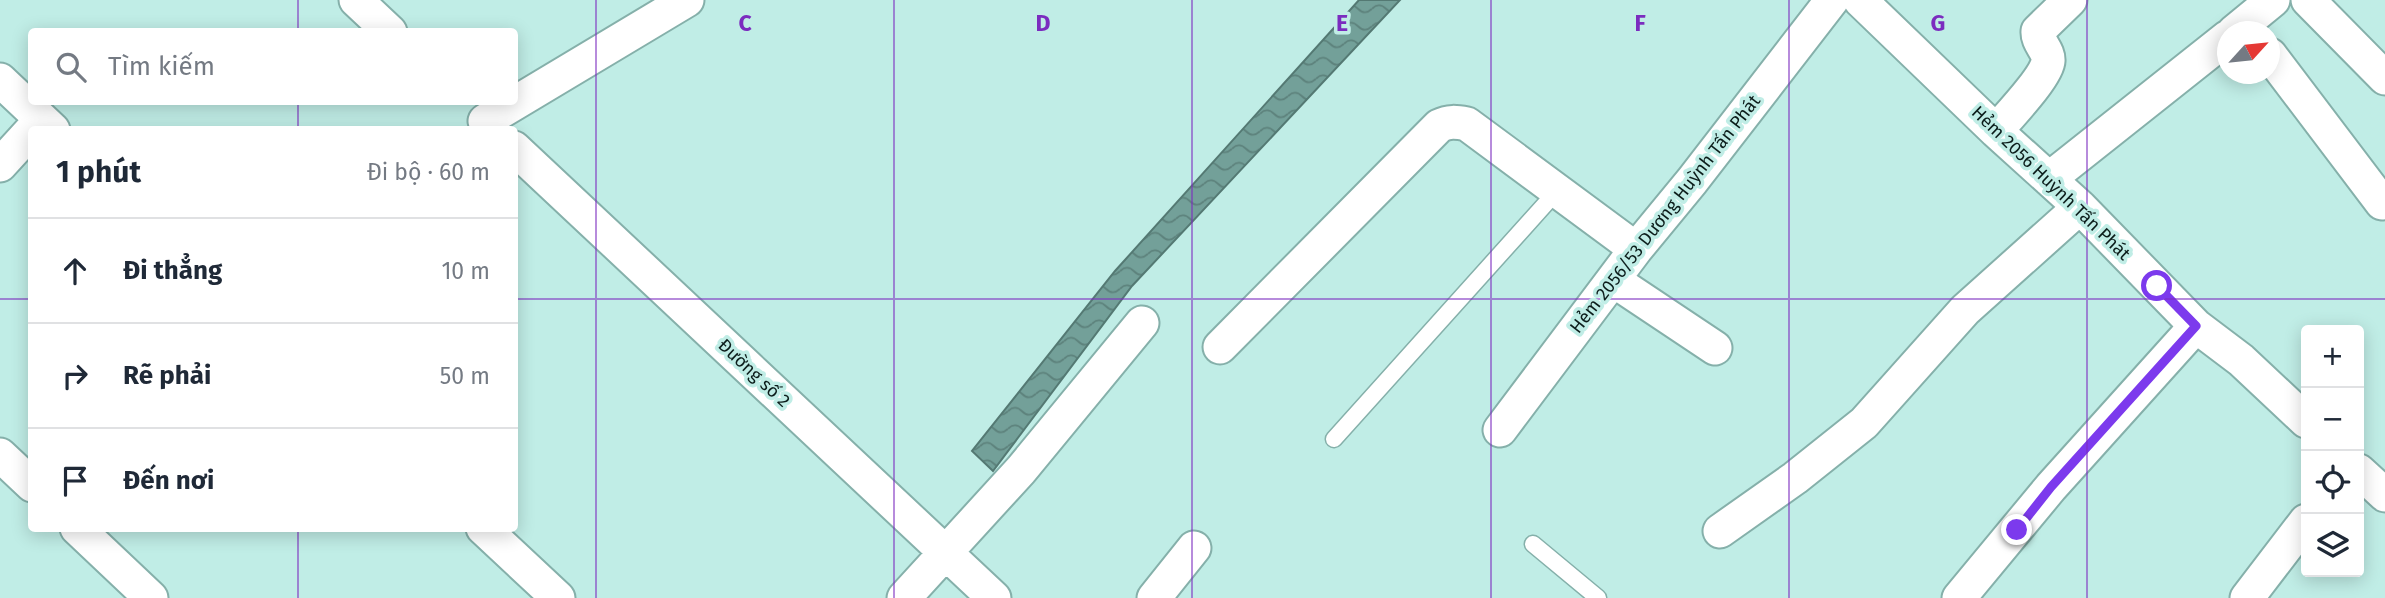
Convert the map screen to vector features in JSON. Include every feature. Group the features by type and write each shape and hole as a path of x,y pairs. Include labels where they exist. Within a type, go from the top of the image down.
{"street":[{"path":"356,0 386,28"},
{"path":"518,96 687,0"},
{"name":"Hẻm 2056/53 Dương Huỳnh Tấn Phát","path":"1500,429 1636,249 1832,0"},
{"name":"Hẻm 2056 Huỳnh Tấn Phát","path":"1860,0 1996,131 2080,207 2196,326 2241,360 2301,416"},
{"path":"1996,131 2046,71 2048,57 2038,31 2070,0"},
{"path":"2251,21 2273,0"},
{"path":"2308,0 2385,78"},
{"path":"2049,179 2217,49"},
{"path":"2280,68 2382,203"},
{"path":"0,80 38,126"},
{"path":"481,117 502,105"},
{"path":"1220,346 1446,122 1466,124 1636,249"},
{"path":"0,165 28,138"},
{"name":"Đường số 2","path":"518,152 994,598"},
{"path":"1720,531 1795,478 1864,423 1965,310 2080,207"},
{"path":"1613,279 1715,348"},
{"path":"904,598 1021,470 1142,323"},
{"path":"1959,598 2051,487 2196,326"},
{"path":"0,455 28,481"},
{"path":"2364,476 2385,495"},
{"path":"2246,598 2301,527"},
{"path":"81,532 150,598"},
{"path":"488,532 558,598"},
{"path":"1154,598 1194,548"}],"lane":[{"path":"1334,439 1557,191"},
{"path":"1532,544 1598,598"}],"water":[{"path":"1359,0 1400,0 1132,286 993,471 972,451 1115,271"}],"route":[{"path":"2017,530 2051,487 2196,326 2157,286"}]}
